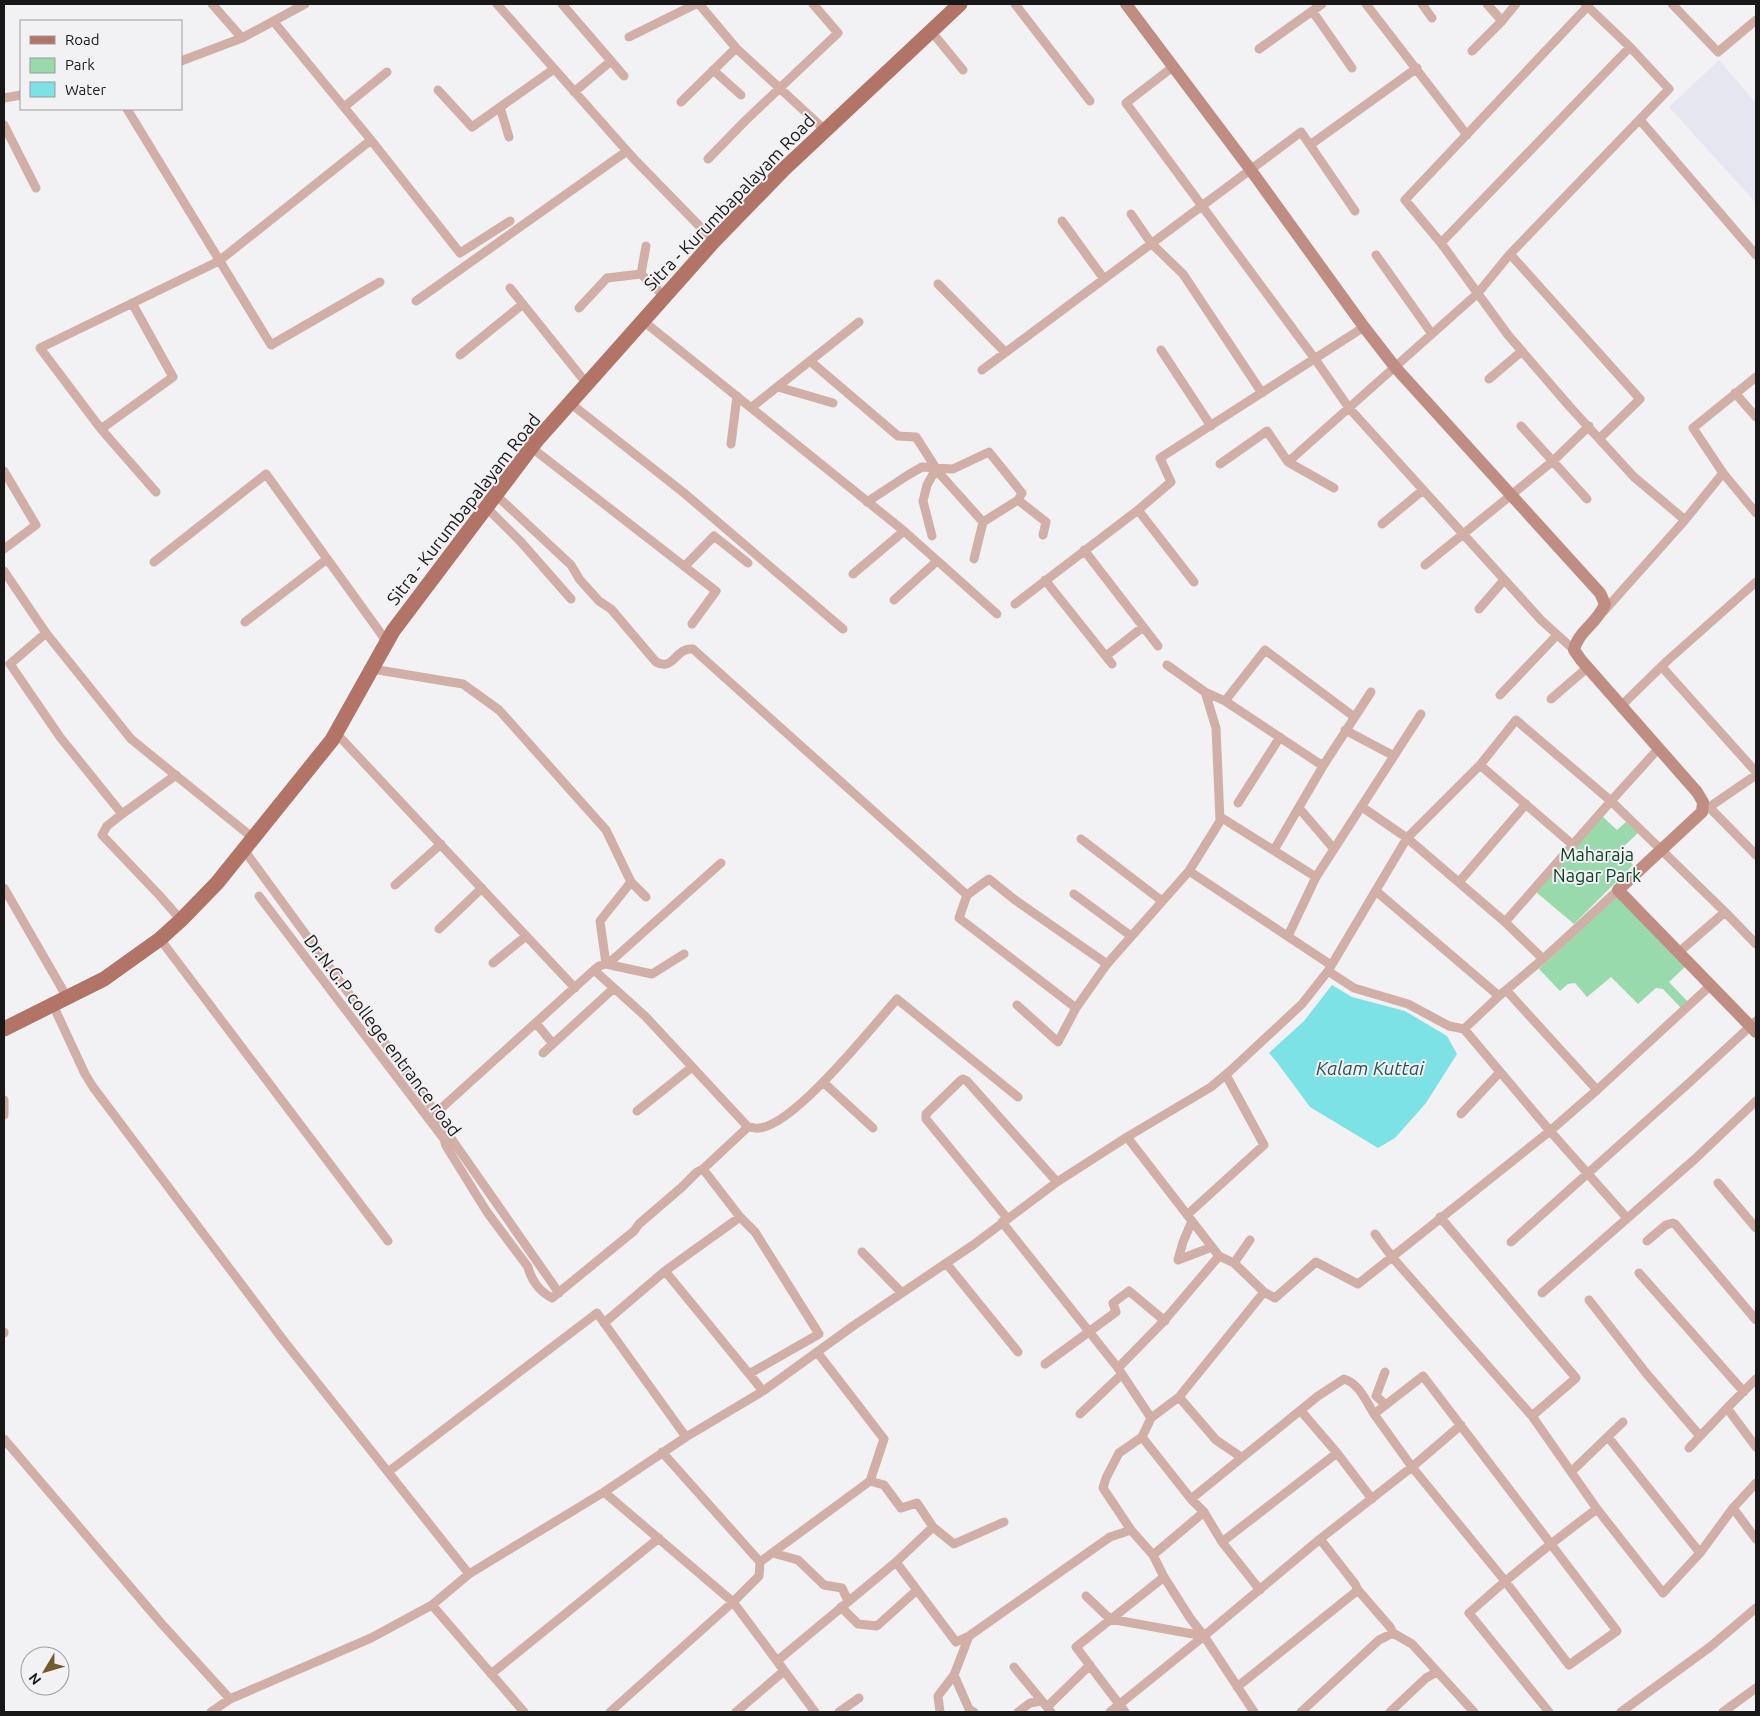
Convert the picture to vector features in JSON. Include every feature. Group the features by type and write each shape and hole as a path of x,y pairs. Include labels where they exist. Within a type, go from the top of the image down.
{"main road":[{"name":"Sitra - Kurumbapalayam Road","path":"4,1029 68,999 104,979 160,939 217,883 336,733 393,631 532,448 642,320 714,241 784,169 958,5"}],"street":[{"path":"212,4 242,38"},
{"path":"497,4 627,151 714,241"},
{"path":"562,4 624,76"},
{"path":"629,37 698,4 736,48 779,90 825,130"},
{"path":"708,159 745,121 838,33 813,4"},
{"path":"1015,4 1090,101"},
{"path":"1126,4 1174,66 1395,367 1600,593 1605,604 1600,615"},
{"path":"1260,49 1322,4"},
{"path":"1366,4 1467,135"},
{"path":"1422,4 1432,18"},
{"path":"1487,4 1502,21"},
{"path":"1472,51 1516,4"},
{"path":"1672,4 1718,52 1756,20"},
{"path":"182,61 242,38 274,22 300,5"},
{"path":"1288,462 1478,293 1510,254 1669,89 1630,47 1586,5 1405,200 1440,243 1478,293 1508,335 1570,407 1634,477 1685,520"},
{"path":"1313,12 1352,68"},
{"path":"274,22 371,140 460,253 510,222"},
{"path":"931,31 963,70"},
{"path":"1440,243 1630,47"},
{"path":"681,102 736,48"},
{"path":"574,92 611,61"},
{"path":"1174,66 1126,103 1349,408 1541,620 1574,650 1587,668 1697,792 1706,810 1756,855"},
{"path":"438,90 472,127 554,68"},
{"path":"1310,145 1417,68"},
{"path":"713,70 740,95"},
{"path":"344,107 387,72"},
{"path":"4,98 20,95"},
{"path":"500,107 509,137"},
{"path":"127,110 271,344 380,282"},
{"path":"1640,120 1756,255"},
{"path":"4,125 36,188"},
{"path":"982,370 1301,132 1355,211"},
{"path":"156,492 101,429 40,348 219,261 371,140"},
{"path":"416,301 627,151"},
{"path":"1131,214 1152,243 1183,274 1262,393"},
{"path":"1062,221 1104,279"},
{"path":"641,274 646,246"},
{"path":"1510,254 1640,400 1600,438"},
{"path":"1376,255 1432,334"},
{"path":"641,274 664,296"},
{"path":"579,308 606,278 641,274"},
{"path":"938,284 1005,352"},
{"path":"510,288 587,384"},
{"path":"101,429 173,377 132,303"},
{"path":"460,355 523,304"},
{"path":"642,320 752,407 904,532 997,614"},
{"path":"752,407 859,322"},
{"path":"1014,604 1138,510 1171,482 1160,458 1364,327"},
{"path":"1161,350 1211,426"},
{"path":"1489,380 1522,351"},
{"path":"810,360 898,436 916,437 936,469 983,522"},
{"path":"1756,377 1693,428 1723,473 1756,513"},
{"path":"778,387 833,403"},
{"path":"1736,393 1756,418"},
{"path":"731,444 737,396"},
{"path":"570,403 684,493 843,629"},
{"path":"1521,426 1587,499"},
{"path":"1426,565 1553,461 1589,426"},
{"path":"1220,464 1267,431 1288,462 1334,488"},
{"path":"532,448 716,591 692,624"},
{"path":"867,502 922,468 953,469 989,452 1022,493 1018,500 983,522 974,559"},
{"path":"932,536 923,502 927,485 936,469"},
{"path":"4,472 36,525 4,549"},
{"path":"1574,650 1576,640 1685,520 1723,473"},
{"path":"154,562 266,474 387,642"},
{"path":"1382,524 1423,490"},
{"path":"496,495 571,565 580,580 599,601 611,609 656,662 662,665 668,664 683,650 693,649 967,895"},
{"path":"1018,500 1046,522 1043,535"},
{"path":"486,508 522,542 571,599"},
{"path":"1138,510 1194,582"},
{"path":"853,574 904,532"},
{"path":"685,566 714,536 748,563"},
{"path":"1084,550 1158,646"},
{"path":"245,622 327,558"},
{"path":"894,600 937,561"},
{"path":"4,571 46,633 131,739 176,775 248,844 559,1293 634,1231 638,1224 682,1188 697,1172 703,1169 748,1127"},
{"path":"1045,580 1112,664"},
{"path":"1479,609 1504,580"},
{"path":"1621,706 1756,582"},
{"path":"1106,656 1143,626"},
{"path":"46,633 7,666 122,814"},
{"path":"1500,694 1557,635"},
{"path":"1225,701 1265,650 1354,716"},
{"path":"1167,665 1205,692 1225,701 1323,766"},
{"path":"1464,1029 1660,850 1706,810 1756,773 1662,667"},
{"path":"1551,699 1587,668"},
{"path":"372,669 463,684 499,710 606,830 631,882 646,897"},
{"path":"1017,1005 1058,1042 1076,1008 1106,964 1189,871 1220,820 1216,728 1205,692"},
{"path":"1274,850 1323,766 1370,692"},
{"path":"1288,936 1316,877 1421,714"},
{"path":"211,1712 230,1699 371,1638 432,1605 469,1574 604,1492 662,1452 763,1391 973,1245 1004,1220 1058,1182 1127,1137 1211,1087 1302,1004 1330,968 1407,838 1480,765 1516,720 1611,801 1756,944"},
{"path":"1345,730 1394,756"},
{"path":"336,733 575,988"},
{"path":"1238,803 1280,737"},
{"path":"1505,922 1659,748"},
{"path":"1480,765 1573,845"},
{"path":"176,775 107,826 102,835 181,920"},
{"path":"1458,882 1526,804"},
{"path":"1362,807 1407,838 1505,922 1543,958"},
{"path":"1299,808 1334,850"},
{"path":"1220,820 1222,818 1316,877"},
{"path":"1081,839 1162,901"},
{"path":"395,885 441,844"},
{"path":"436,1113 594,970 606,964 721,864"},
{"path":"1189,871 1288,936 1354,988 1408,1004 1449,1026 1464,1029 1627,1218"},
{"path":"1076,1008 959,918 967,895 989,879 1015,900 1106,964"},
{"path":"606,964 600,921 631,882"},
{"path":"4,888 68,999"},
{"path":"439,929 482,888"},
{"path":"1511,1242 1754,1026 1618,890"},
{"path":"1376,891 1503,993 1597,1090"},
{"path":"1074,894 1131,936"},
{"name":"Dr.N.G.P college entrance road","path":"259,896 444,1139 446,1146 486,1212 528,1267 530,1276 544,1295 552,1298 559,1293"},
{"path":"1679,952 1725,912"},
{"path":"493,963 526,936"},
{"path":"160,939 388,1241"},
{"path":"606,964 652,974 684,954"},
{"path":"594,970 645,1016 748,1127 760,1128 781,1120 811,1096 897,999 1018,1097"},
{"path":"1127,1137 1219,1256 1234,1263 1264,1292 1275,1298 1316,1262 1358,1284 1550,1130 1597,1090 1711,985"},
{"path":"543,1053 614,988"},
{"path":"53,1005 93,1087 284,1341 469,1574"},
{"path":"536,1023 553,1044"},
{"path":"637,1111 692,1066"},
{"path":"1461,1114 1500,1072"},
{"path":"1212,1247 1178,1260 1190,1218 1264,1145 1226,1075"},
{"path":"1058,1182 968,1081 963,1079 960,1081 926,1114 926,1119 1120,1371 1151,1418"},
{"path":"823,1082 874,1128"},
{"path":"4,1100 4,1115"},
{"path":"1542,1293 1756,1102"},
{"path":"703,1169 740,1217 755,1232 819,1334 749,1374"},
{"path":"1718,1183 1756,1228"},
{"path":"604,1323 665,1271 740,1217"},
{"path":"1440,1217 1576,1378 1532,1416"},
{"path":"1648,1241 1666,1225 1675,1224 1756,1320"},
{"path":"1375,1234 1392,1257 1532,1416 1597,1509 1663,1593 1700,1553 1733,1508 1756,1483"},
{"path":"1234,1263 1250,1240"},
{"path":"862,1252 902,1293"},
{"path":"1080,1414 1164,1321 1219,1256"},
{"path":"946,1264 1018,1352"},
{"path":"665,1271 763,1391"},
{"path":"1638,1273 1744,1392"},
{"path":"1044,1364 1116,1312 1114,1303 1129,1291 1164,1321"},
{"path":"1254,1712 1190,1618 1153,1555 1131,1530 1103,1488 1106,1478 1120,1453 1142,1437 1151,1418 1179,1397 1264,1292"},
{"path":"1589,1300 1646,1373 1700,1436"},
{"path":"388,1472 597,1313 686,1437"},
{"path":"610,1712 733,1602 758,1576 760,1562 870,1482 884,1439 817,1352"},
{"path":"1385,1372 1376,1396 1386,1405"},
{"path":"1191,1499 1318,1396 1344,1379 1351,1381 1357,1388 1374,1414 1412,1467 1505,1581 1569,1665 1617,1630 1423,1376 1374,1414"},
{"path":"1689,1448 1756,1379"},
{"path":"1179,1397 1216,1440 1241,1457"},
{"path":"1727,1408 1756,1447"},
{"path":"1301,1411 1337,1453 1372,1499"},
{"path":"1571,1472 1624,1422"},
{"path":"1110,1712 1320,1539 1412,1467 1461,1424"},
{"path":"1142,1437 1191,1499 1204,1512 1222,1542 1260,1590"},
{"path":"1608,1437 1700,1553"},
{"path":"4,1440 161,1623 230,1699"},
{"path":"662,1452 760,1562"},
{"path":"1222,1542 1337,1453"},
{"path":"870,1482 884,1485 901,1508 917,1503 933,1526 954,1544 1004,1522"},
{"path":"604,1492 733,1602 815,1712"},
{"path":"1733,1508 1756,1539"},
{"path":"1549,1712 1469,1613 1551,1543 1597,1509"},
{"path":"1153,1555 1204,1512"},
{"path":"777,1661 896,1562 933,1526"},
{"path":"1217,1533 1243,1526"},
{"path":"896,1562 956,1642 971,1635 1110,1537 1131,1530"},
{"path":"491,1674 659,1538"},
{"path":"1320,1539 1393,1633 1412,1644 1474,1712"},
{"path":"773,1553 798,1560 824,1585 842,1588 844,1604 858,1624 877,1626 917,1590"},
{"path":"1125,1712 1076,1647 1164,1576"},
{"path":"1237,1687 1358,1590"},
{"path":"1086,1596 1110,1619 1204,1636"},
{"path":"432,1605 524,1712"},
{"path":"1627,1710 1710,1647 1756,1608"},
{"path":"1301,1712 1379,1640 1393,1633"},
{"path":"940,1712 938,1696 954,1675 971,1635"},
{"path":"1046,1707 1090,1665"},
{"path":"1014,1667 1046,1707"},
{"path":"736,1712 784,1671"},
{"path":"1390,1712 1426,1678 1437,1672"},
{"path":"954,1675 969,1711"},
{"path":"1723,1712 1756,1688"},
{"path":"839,1712 859,1698"},
{"path":"1018,1712 1030,1703 1046,1707"}],"shaded area":[{"path":"1719,60 1756,103 1756,203 1669,107"}],"green space":[{"name":"Maharaja Nagar Park","path":"1602,816 1617,830 1626,822 1638,833 1620,850 1633,865 1574,924 1536,892"},
{"path":"1618,894 1687,965 1669,982 1688,1002 1681,1008 1663,989 1656,988 1638,1004 1611,977 1587,997 1575,983 1568,984 1560,991 1539,969"}],"water":[{"name":"Kalam Kuttai","path":"1332,985 1352,997 1405,1011 1447,1036 1457,1054 1426,1103 1395,1138 1378,1148 1310,1107 1269,1053 1304,1021"}]}
